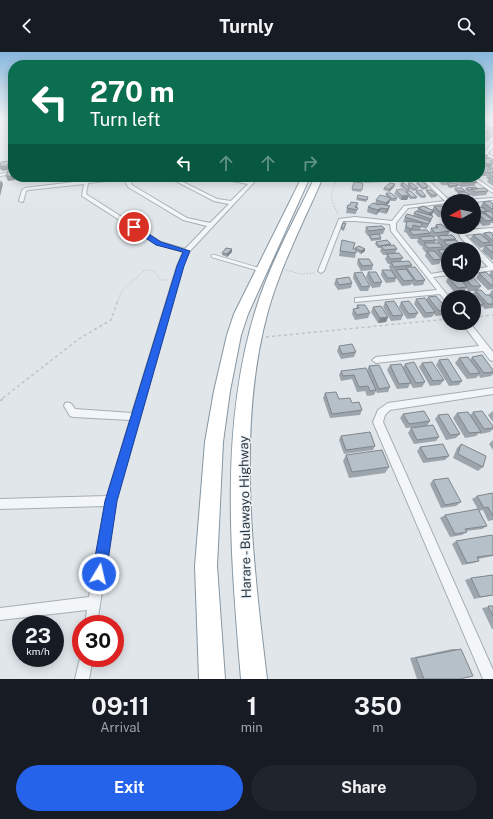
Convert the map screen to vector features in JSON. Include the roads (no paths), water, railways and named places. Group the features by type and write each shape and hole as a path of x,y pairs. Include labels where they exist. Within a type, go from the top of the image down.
{"highway":[{"name":"Harare - Bulawayo Highway","path":"254,679 243,554 241,467 244,409 268,269 304,182"},
{"name":"Harare - Bulawayo Highway","path":"212,679 206,566 214,442 222,391 234,336 268,269 316,182"}],"street":[{"path":"490,147 486,153 493,159"},
{"path":"21,201 24,190 27,189 86,182 84,195 159,244 186,251"},
{"path":"128,182 130,186 185,219 211,225"},
{"path":"180,182 216,200 232,203"},
{"path":"246,182 251,183"},
{"path":"428,182 441,195"},
{"path":"479,182 493,192"},
{"path":"92,615 111,501 176,280 186,251 251,183"},
{"path":"481,200 493,199"},
{"path":"441,203 406,207 393,223 394,232 441,292"},
{"path":"321,271 341,220 355,219 393,223"},
{"path":"468,242 462,234 465,232 493,230"},
{"path":"481,256 493,268 481,269"},
{"path":"428,276 441,274"},
{"path":"357,300 441,292"},
{"path":"471,330 493,358"},
{"path":"376,360 485,348"},
{"path":"490,679 378,422 381,413 388,407 493,391"},
{"path":"68,406 73,413 136,417"},
{"path":"0,504 111,501"},
{"path":"0,614 94,603"},
{"path":"82,679 84,667"}],"lane":[{"path":"213,256 268,269"}]}
